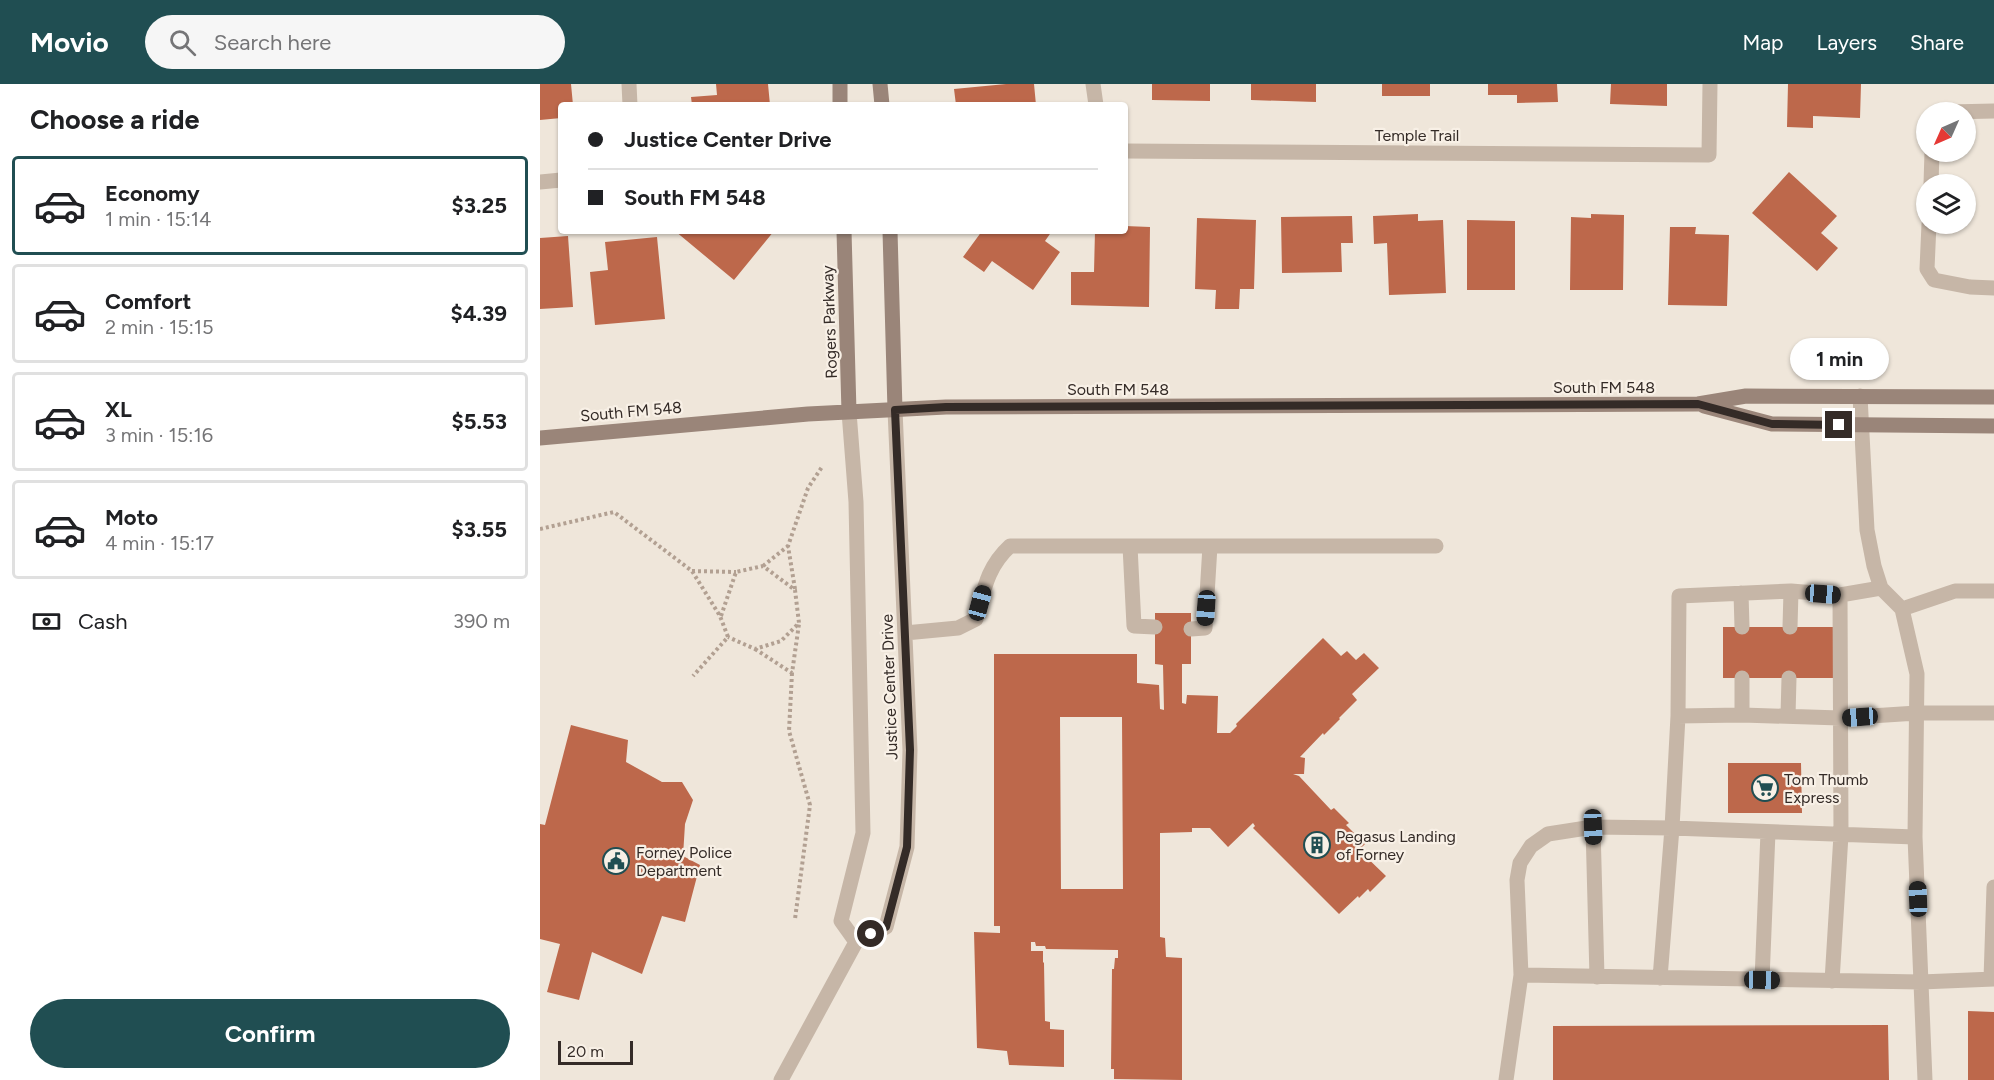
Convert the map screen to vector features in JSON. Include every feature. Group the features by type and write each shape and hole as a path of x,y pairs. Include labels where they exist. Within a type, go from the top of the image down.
{"main road":[{"path":"840,84 840,102"},
{"path":"880,84 882,102"},
{"name":"Rogers Parkway","path":"844,234 849,412"},
{"path":"890,234 895,410"},
{"name":"South FM 548","path":"540,438 808,414 946,407 1698,404 1746,396 1994,396"},
{"name":"South FM 548","path":"1698,404 1772,424 1994,426"}],"street":[{"path":"629,84 630,102"},
{"path":"1093,84 1096,102"},
{"name":"Temple Trail","path":"1128,151 1709,155 1710,84"},
{"path":"1976,111 1994,111"},
{"path":"540,182 558,180"},
{"path":"1929,234 1927,269 1934,280 1970,287 1994,288"},
{"path":"1860,396 1867,530 1874,566 1881,588 1902,609 1917,674 1915,837 1925,1080"},
{"name":"Justice Center Drive","path":"849,412 856,502 863,833 841,921 856,942 886,927 907,847 910,750 895,410"},
{"path":"905,633 958,628 976,619 985,586 997,558 1010,546 1436,546"},
{"path":"1130,546 1134,627 1155,627"},
{"path":"1191,629 1205,628 1210,546"},
{"path":"1660,978 1678,716 1679,596 1791,591 1840,595 1881,588"},
{"path":"1790,627 1791,591"},
{"path":"1902,609 1955,591 1994,591"},
{"path":"1741,593 1742,627"},
{"path":"1832,981 1840,835 1840,595"},
{"path":"1742,678 1742,715"},
{"path":"1788,716 1789,678"},
{"path":"1678,716 1840,718 1917,713 1994,713"},
{"path":"1506,1080 1521,975 1517,880 1520,862 1531,846 1548,834 1593,827 1915,837"},
{"path":"1593,827 1597,977"},
{"path":"1762,980 1768,832"},
{"path":"1521,975 1921,982 1993,979 1994,887"},
{"path":"781,1080 856,942"}],"path":[{"path":"795,919 810,805 789,731 792,673 799,623 788,546 807,488 822,467"},
{"path":"540,529 614,512 692,571 720,616 728,637 754,649 792,673"},
{"path":"692,571 736,572 763,566 788,546"},
{"path":"763,566 795,590"},
{"path":"720,616 736,572"},
{"path":"754,649 781,642 799,623"},
{"path":"693,676 728,637"}],"building":[{"path":"540,84 571,84 573,102 558,102 558,118 540,120"},
{"path":"716,84 768,84 770,102 692,102 691,97 717,95"},
{"path":"1034,84 1036,102 956,102 954,89"},
{"path":"1152,84 1210,84 1210,101 1152,100"},
{"path":"1251,84 1316,84 1316,102 1251,100"},
{"path":"1382,84 1430,84 1430,96 1382,96"},
{"path":"1488,84 1557,84 1558,102 1517,103 1517,95 1488,95"},
{"path":"1611,84 1667,84 1667,106 1610,104"},
{"path":"1788,84 1861,84 1860,118 1813,116 1813,128 1787,127"},
{"path":"1789,172 1837,216 1821,233 1838,248 1817,271 1752,213"},
{"path":"1418,214 1418,221 1443,220 1446,293 1389,295 1387,243 1374,244 1373,216"},
{"path":"1591,214 1624,215 1623,290 1570,290 1571,217 1591,218"},
{"path":"1352,216 1353,243 1341,243 1342,272 1282,273 1281,217"},
{"path":"1197,218 1256,220 1254,289 1240,289 1239,309 1215,309 1216,290 1195,289"},
{"path":"1467,220 1515,221 1515,290 1467,290"},
{"path":"1128,226 1150,227 1149,307 1071,305 1071,272 1094,272 1095,234 1128,234"},
{"path":"1670,227 1696,227 1695,234 1729,235 1727,306 1668,305"},
{"path":"679,234 772,234 734,280"},
{"path":"980,234 1050,234 1045,241 1060,252 1033,290 992,261 984,272 963,257"},
{"path":"568,236 573,307 540,309 540,238"},
{"path":"657,237 665,319 595,325 590,272 608,270 605,242"},
{"name":"Pegasus Landing of Forney","path":"1155,613 1191,613 1191,664 1182,664 1182,703 1186,704 1187,695 1218,696 1217,733 1230,733 1237,726 1236,724 1323,638 1341,656 1347,651 1356,660 1364,653 1379,668 1352,694 1357,700 1300,757 1305,758 1304,774 1293,774 1299,776 1331,810 1334,808 1349,823 1346,825 1365,844 1359,850 1386,876 1370,892 1368,889 1359,898 1358,896 1339,914 1253,828 1255,826 1253,823 1228,847 1210,828 1192,828 1192,832 1160,833 1160,937 1165,938 1166,957 1182,958 1182,1080 1114,1079 1114,1069 1111,1069 1112,969 1114,969 1115,958 1118,958 1118,950 1046,949 1045,946 1036,946 1035,942 1031,942 1031,951 1043,951 1045,1021 1050,1022 1050,1029 1064,1030 1064,1067 1009,1065 1007,1051 977,1048 974,932 1000,933 1000,926 994,926 994,654 1137,654 1137,683 1159,685 1160,709 1164,710 1163,665 1155,664","holes":["1060,717 1122,717 1123,889 1061,889"]},
{"path":"1723,627 1833,627 1833,678 1723,678"},
{"name":"Forney Police Department","path":"571,725 628,740 626,762 662,782 682,782 693,800 685,824 683,856 700,865 685,922 662,916 642,974 592,952 579,1000 547,992 560,944 540,939 540,824 545,825"},
{"name":"Tom Thumb Express","path":"1728,763 1801,763 1802,813 1728,813"},
{"path":"1968,1011 1994,1012 1994,1080 1968,1080"},
{"path":"1888,1025 1889,1080 1553,1080 1553,1026"}],"place":[{"name":"Tom Thumb Express","path":"1765,788"},
{"name":"Pegasus Landing of Forney","path":"1317,845"},
{"name":"Forney Police Department","path":"616,861"}],"route":[{"path":"871,934 886,927 907,847 910,750 895,410 946,407 1698,404 1772,424 1839,425"}]}
